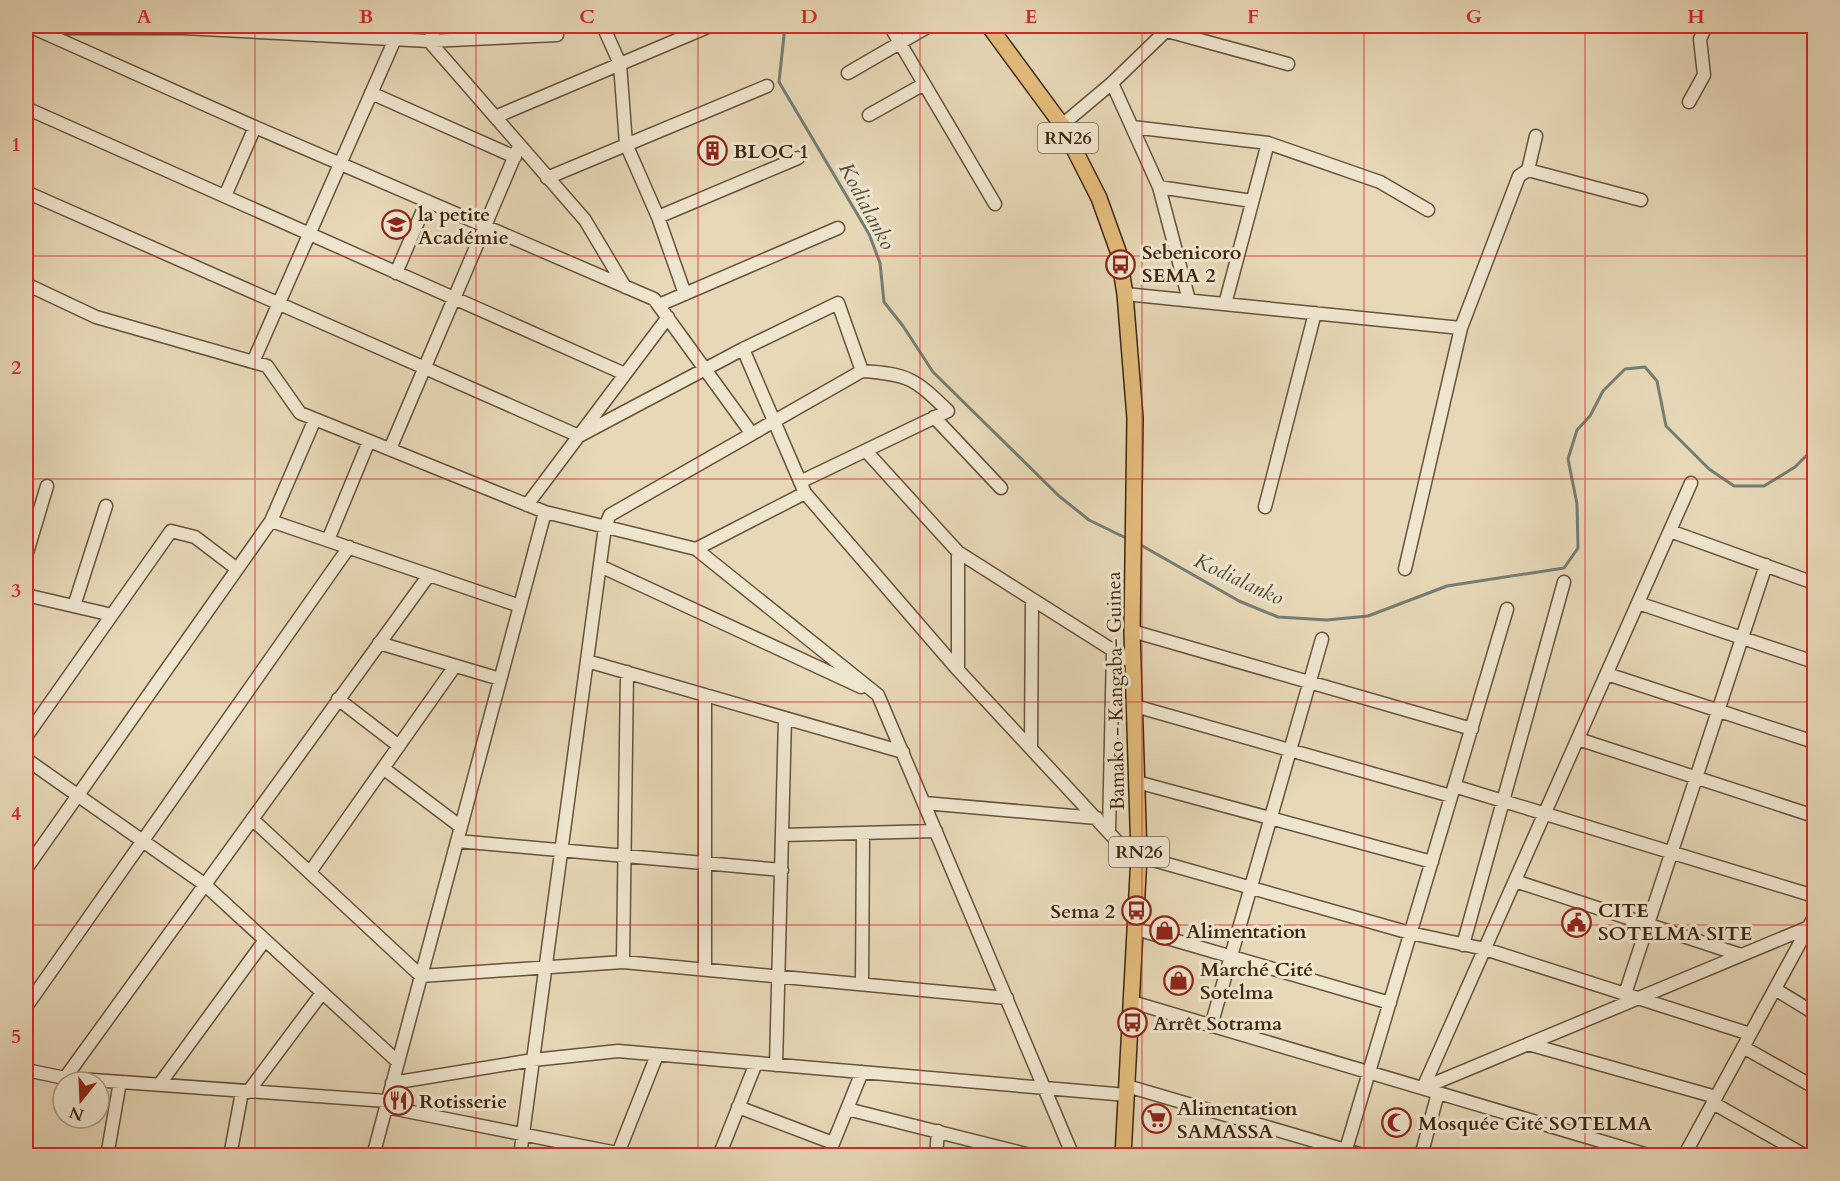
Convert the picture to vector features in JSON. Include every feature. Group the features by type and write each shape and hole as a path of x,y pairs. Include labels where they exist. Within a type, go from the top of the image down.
{"main road":[{"name":"Bamako - Kangaba- Guinea","path":"989,26 1062,125 1102,209 1118,251 1125,294 1135,418 1132,631 1139,860 1123,1155"}],"street":[{"path":"429,41 437,26"},
{"path":"603,26 620,64 627,144 685,294"},
{"path":"495,117 710,26"},
{"path":"890,26 995,204"},
{"path":"848,73 929,26"},
{"path":"1689,102 1704,75 1700,39 1706,26"},
{"path":"33,27 184,27 350,31 395,39 429,41 557,35"},
{"path":"33,27 255,127 654,299 752,434"},
{"path":"1062,125 1112,83 1169,28 1288,64"},
{"path":"253,362 395,39"},
{"path":"429,41 495,117 517,151 547,178 585,220 625,287"},
{"path":"1112,83 1159,187 1189,300"},
{"path":"869,115 924,84"},
{"path":"547,178 767,86"},
{"path":"371,93 517,151"},
{"path":"26,109 625,374"},
{"path":"225,196 255,127"},
{"path":"1132,127 1268,143 1380,182 1428,210"},
{"path":"1405,569 1461,328 1519,176 1528,170 1536,136"},
{"path":"1225,304 1268,143"},
{"path":"390,449 517,151"},
{"path":"657,217 798,158"},
{"path":"1528,170 1641,200"},
{"path":"1159,187 1252,201"},
{"path":"26,192 579,436"},
{"path":"396,273 427,201"},
{"path":"659,305 838,228"},
{"path":"26,284 96,317 267,366 300,413 527,505 545,512 696,549 878,694 1073,1155"},
{"path":"1125,294 1461,328"},
{"path":"579,436 705,369 838,303 862,371"},
{"path":"1265,507 1315,313"},
{"path":"527,505 668,317"},
{"path":"742,350 803,488 958,670 1139,860 1251,888 1410,933 1485,950 1750,1034"},
{"path":"520,1155 605,527 610,515 862,371 895,373 919,382 948,411 866,450 696,549"},
{"path":"934,417 1001,488"},
{"path":"28,862 78,795 271,521 315,419"},
{"path":"328,540 369,441"},
{"path":"866,450 958,552 1133,663"},
{"path":"1423,1088 1691,483"},
{"path":"26,556 47,486"},
{"path":"74,606 106,506"},
{"path":"373,1155 545,512"},
{"path":"271,521 520,606"},
{"path":"26,737 171,531 195,537 237,569"},
{"path":"1670,531 1815,583"},
{"path":"26,1007 349,547"},
{"path":"958,552 958,670"},
{"path":"1625,994 1766,565"},
{"path":"600,566 878,694"},
{"path":"71,1070 429,575"},
{"path":"1463,945 1564,582"},
{"path":"26,597 112,615"},
{"path":"1031,747 1032,599"},
{"path":"1638,603 1815,662"},
{"path":"1345,1153 1507,609"},
{"path":"1132,631 1310,680 1472,729"},
{"path":"1211,1026 1322,639"},
{"path":"379,643 500,679"},
{"path":"1109,831 1113,650"},
{"path":"587,661 903,752"},
{"path":"310,872 455,666"},
{"path":"623,962 627,672"},
{"path":"1607,674 1815,742"},
{"path":"705,695 705,969"},
{"path":"338,699 399,746"},
{"path":"1135,706 1290,750 1453,791 1503,801 1815,896"},
{"path":"777,1065 785,718"},
{"path":"1578,739 1815,816"},
{"path":"26,759 204,884 398,1062"},
{"path":"383,768 460,827"},
{"path":"1137,782 1432,862"},
{"path":"924,803 1097,818"},
{"path":"252,819 421,976 623,962 1007,998"},
{"path":"782,835 936,831"},
{"path":"862,983 863,833"},
{"path":"457,841 782,870"},
{"path":"1515,881 1741,956"},
{"path":"1423,1088 1741,956 1812,922"},
{"path":"1684,1155 1812,922"},
{"path":"1136,929 1390,1003"},
{"path":"159,1085 265,940"},
{"path":"1775,989 1815,1013"},
{"path":"230,1155 245,1092 322,993"},
{"path":"1132,1002 1651,1155"},
{"path":"1528,1044 1715,1100 1806,1155"},
{"path":"1743,1047 1815,1087"},
{"path":"392,1083 533,1060 618,1051 1045,1088 1127,1091 1345,1153 1366,1155"},
{"path":"111,1081 386,1104 617,1154 657,1055"},
{"path":"719,1155 756,1063"},
{"path":"26,1070 51,1075"},
{"path":"828,1155 862,1072"},
{"path":"107,1155 120,1082"},
{"path":"1421,1155 1438,1093"},
{"path":"738,1107 833,1143"},
{"path":"847,1109 938,1131 1011,1153 1034,1155"},
{"path":"936,1155 938,1131"}],"waterway":[{"name":"Kodialanko","path":"785,26 779,82 869,234 880,263 884,302 903,326 933,372 1059,496 1089,520 1128,539"},
{"name":"Kodialanko","path":"1139,544 1239,601 1278,617 1327,620 1368,616 1447,586 1564,568 1578,548 1577,504 1568,459 1577,430 1590,416 1603,391 1625,369 1645,367 1657,381 1666,426 1709,469 1734,486 1764,486 1795,467 1814,448"}],"place":[{"name":"BLOC 1","path":"712,151"},
{"name":"la petite Académie","path":"397,225"},
{"name":"Sebenicoro SEMA 2","path":"1121,264"},
{"name":"Sema 2","path":"1136,911"},
{"name":"CITE SOTELMA SITE","path":"1577,922"},
{"name":"Alimentation","path":"1165,931"},
{"name":"Marché Cité Sotelma","path":"1179,980"},
{"name":"Arrêt Sotrama","path":"1132,1023"},
{"name":"Rotisserie","path":"398,1101"},
{"name":"Alimentation SAMASSA","path":"1156,1119"},
{"name":"Mosquée Cité SOTELMA","path":"1397,1123"}]}
